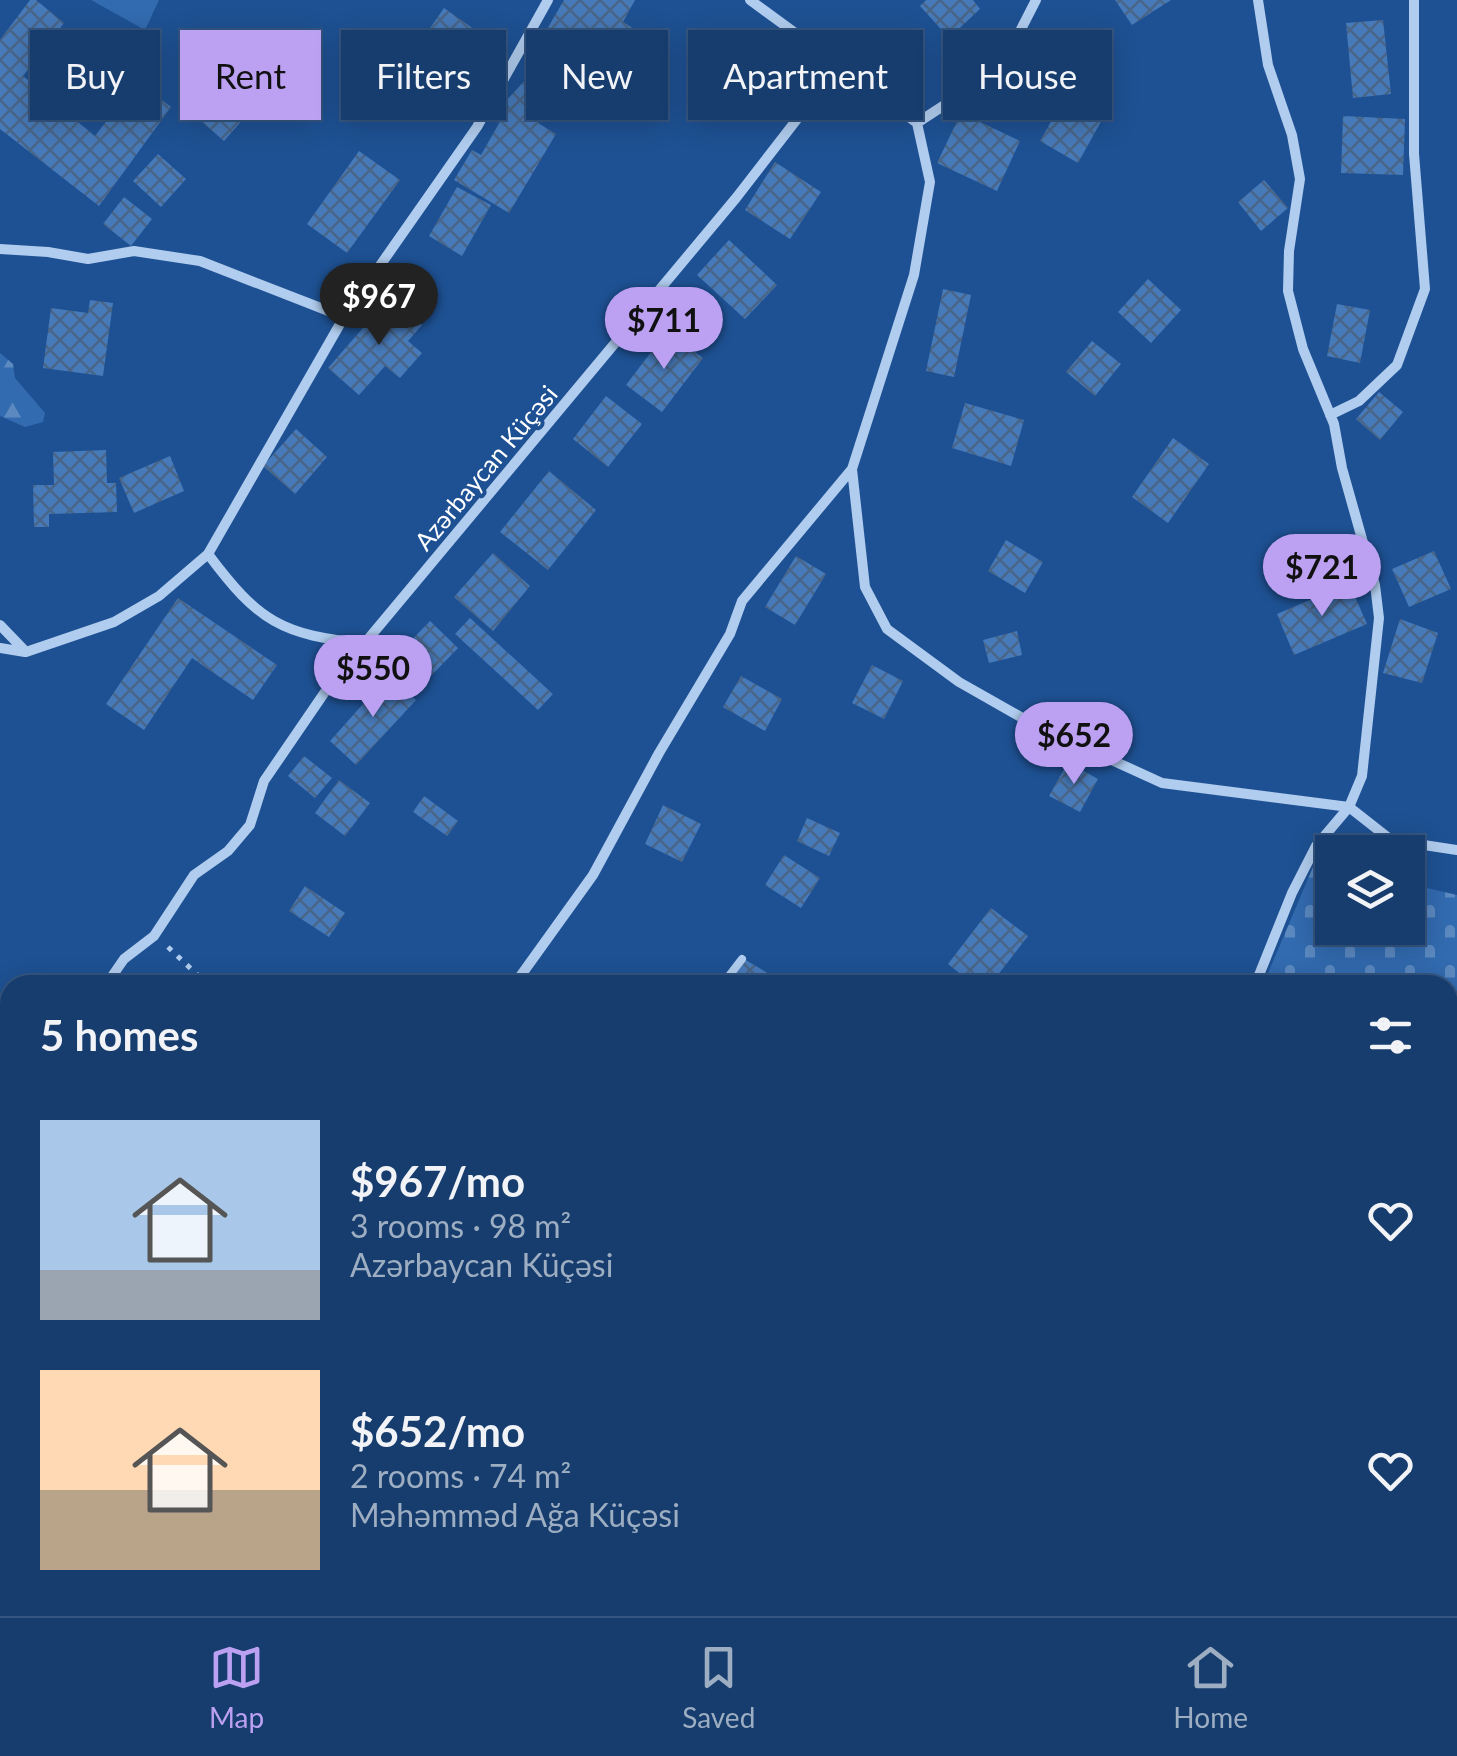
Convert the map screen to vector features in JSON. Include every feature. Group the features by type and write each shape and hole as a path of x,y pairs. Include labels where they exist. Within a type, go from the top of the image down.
{"street":[{"path":"0,648 26,652 114,622 158,596 208,554 344,316 478,127 548,0"},
{"path":"750,0 791,30"},
{"path":"917,123 972,87 1014,43 1036,0"},
{"path":"1258,0 1268,65 1292,136 1300,179 1288,291 1303,349 1330,415 1375,585 1380,618 1362,776 1348,807 1316,846 1259,975"},
{"path":"1330,415 1359,401 1397,364 1425,289 1414,154 1414,0"},
{"name":"Azərbaycan Küçəsi","path":"113,975 124,960 154,936 194,875 228,851 250,825 264,781 330,686 796,120"},
{"path":"521,975 593,874 658,753 730,634 742,601 852,469 914,275 930,182 917,123 913,120"},
{"path":"0,250 88,259 134,251 200,261 344,316"},
{"path":"852,469 865,588 887,629 959,682 1035,724 1162,783 1348,807 1391,840 1457,850"},
{"path":"208,554 237,594 272,622 316,639 366,643"},
{"path":"0,625 26,652"}],"lane":[{"path":"730,975 742,959"}],"path":[{"path":"154,936 198,975"}],"green space":[{"path":"91,0 159,0 145,30"},
{"path":"0,353 13,364 15,378 45,413 43,422 25,427 0,416"},
{"path":"1313,867 1315,945 1425,945 1425,888 1457,895 1457,975 1267,975"}],"building":[{"path":"30,0 36,0 64,23 59,30 30,30 30,67 23,76 30,82 30,120 75,120 95,136 107,120 160,120 160,99 171,107 99,206 0,129 0,40"},
{"path":"564,0 635,0 623,22 636,30 546,30"},
{"path":"926,0 973,0 980,9 958,30 943,31 920,6"},
{"path":"1115,0 1171,0 1132,25"},
{"path":"444,8 475,30 429,30"},
{"path":"1383,20 1391,94 1353,98 1346,23"},
{"path":"526,79 526,120 541,120 538,123 556,134 509,213 454,180 472,150 481,155 501,120 506,120 506,101"},
{"path":"1343,116 1405,119 1403,175 1341,173"},
{"path":"204,120 242,120 224,141"},
{"path":"958,120 976,120 1020,141 997,191 937,163"},
{"path":"1052,120 1102,120 1078,163 1040,141"},
{"path":"359,151 400,180 347,253 307,224"},
{"path":"158,154 186,179 161,207 133,181"},
{"path":"775,162 821,192 790,239 745,210"},
{"path":"1264,180 1288,208 1261,231 1238,202"},
{"path":"457,187 491,205 462,256 429,236"},
{"path":"124,197 152,219 131,246 103,224"},
{"path":"729,240 777,285 745,319 697,275"},
{"path":"1148,279 1181,310 1151,343 1118,312"},
{"path":"943,289 971,295 954,377 926,371"},
{"path":"390,297 422,325 408,341 422,353 400,378 385,366 359,395 328,368"},
{"path":"90,300 113,303 103,376 43,368 51,308 88,313"},
{"path":"1337,304 1370,310 1360,363 1327,356"},
{"path":"667,331 703,358 662,412 626,385"},
{"path":"1092,341 1121,364 1095,396 1066,372"},
{"path":"1379,392 1403,412 1380,440 1356,419"},
{"path":"606,396 642,424 608,467 573,439"},
{"path":"965,403 1024,420 1011,466 952,448"},
{"path":"296,429 327,457 295,494 263,466"},
{"path":"1173,438 1209,464 1168,523 1132,497"},
{"path":"106,450 107,483 116,483 117,512 49,514 49,527 34,527 33,485 54,485 53,452"},
{"path":"170,456 184,491 134,513 119,478"},
{"path":"549,471 596,510 548,570 500,532"},
{"path":"1006,540 1043,562 1025,593 988,571"},
{"path":"1434,551 1451,589 1409,607 1392,569"},
{"path":"493,553 530,586 493,631 454,597"},
{"path":"796,556 826,574 795,625 765,607"},
{"path":"1349,583 1367,624 1294,655 1277,614"},
{"path":"178,598 277,665 253,700 192,658 144,730 106,704"},
{"path":"470,618 553,694 538,710 455,634"},
{"path":"1400,619 1438,633 1422,683 1383,673"},
{"path":"430,621 458,648 428,679 400,652"},
{"path":"1017,631 1022,655 989,663 983,640"},
{"path":"872,665 903,681 884,719 852,703"},
{"path":"388,676 416,700 356,765 330,741"},
{"path":"741,676 782,699 765,731 723,707"},
{"path":"304,756 332,778 315,798 288,776"},
{"path":"1068,762 1098,779 1080,812 1049,796"},
{"path":"339,780 370,803 345,836 315,813"},
{"path":"424,796 458,821 447,836 413,812"},
{"path":"663,805 701,824 682,862 645,844"},
{"path":"807,818 840,833 829,856 797,841"},
{"path":"784,855 820,878 801,908 765,885"},
{"path":"305,886 345,913 329,937 289,911"},
{"path":"991,908 1028,936 998,975 962,975 948,964"},
{"path":"744,959 771,975 735,975"}]}
